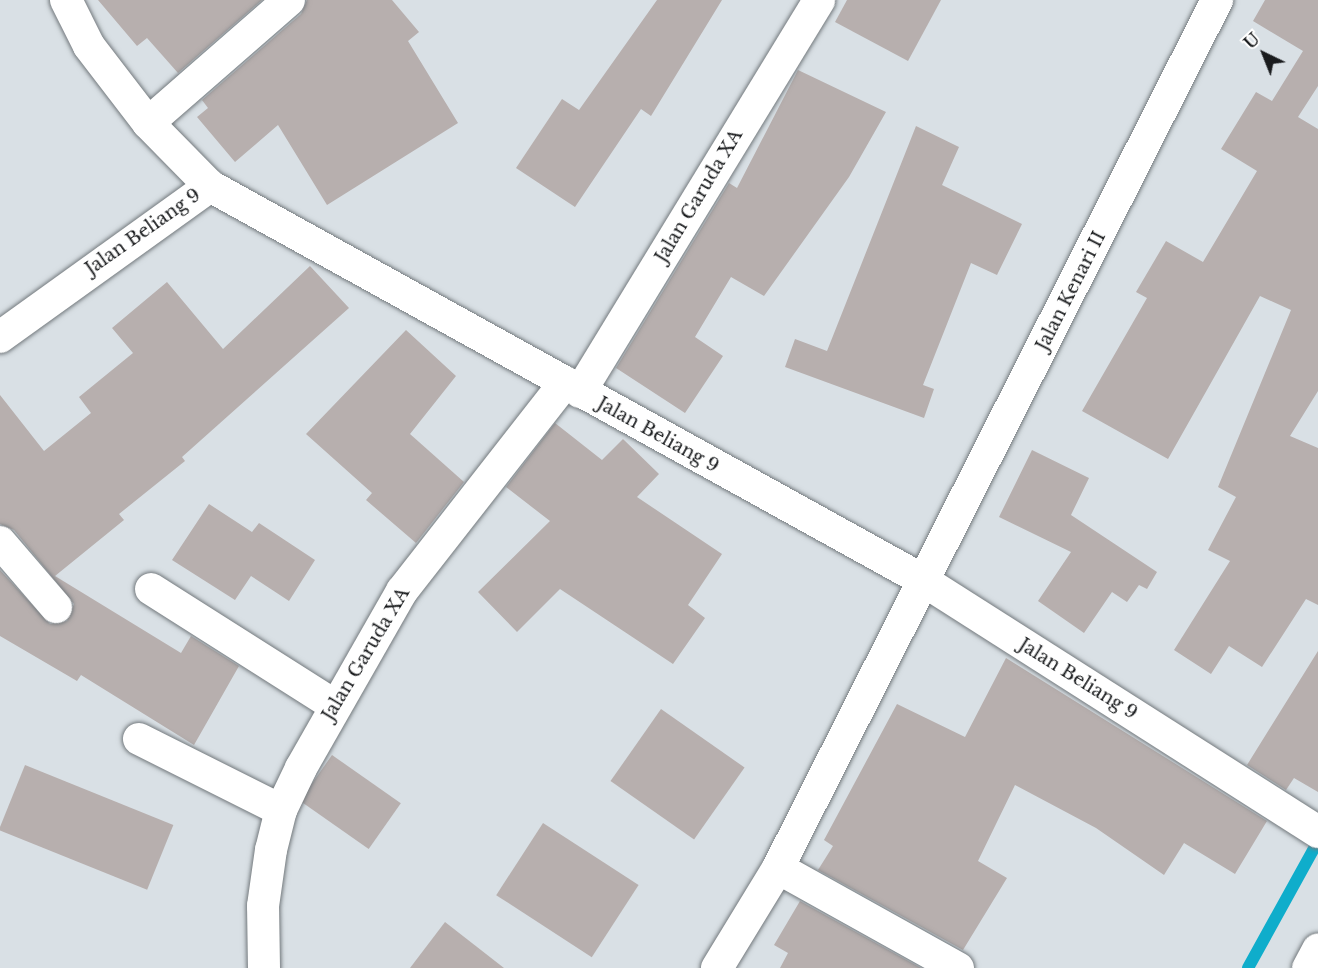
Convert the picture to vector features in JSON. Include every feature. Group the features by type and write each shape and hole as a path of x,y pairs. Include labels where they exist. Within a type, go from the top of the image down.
{"street":[{"path":"66,0 89,46 148,123 210,186"},
{"path":"148,123 289,0"},
{"name":"Jalan Garuda XA","path":"264,968 263,906 281,810 334,705 402,591 572,387 819,0"},
{"name":"Jalan Kenari II","path":"717,968 778,868 921,579 1217,0"},
{"name":"Jalan Beliang 9","path":"0,337 210,186 921,579 1318,832"},
{"path":"0,542 56,608"},
{"path":"151,589 334,705"},
{"path":"139,739 281,810"},
{"path":"778,868 958,968"},
{"path":"1308,968 1318,949"}],"building":[{"path":"98,0 262,0 178,73 147,38 137,46"},
{"path":"307,0 392,0 419,32 408,41 458,123 327,205 278,125 235,162 197,117 208,108 202,100 301,14"},
{"path":"657,0 722,0 651,116 641,109 575,207 516,168 562,99 579,110"},
{"path":"847,0 941,0 908,61 835,22"},
{"path":"1265,0 1318,0 1318,86 1298,117 1318,129 1318,391 1290,436 1318,448 1318,605 1306,599 1262,667 1229,646 1211,674 1174,650 1230,561 1208,550 1236,497 1218,487 1291,310 1260,296 1168,459 1082,411 1147,298 1136,292 1166,241 1203,262 1257,171 1221,149 1256,92 1272,101 1303,51 1253,21"},
{"path":"798,70 886,112 849,177 764,296 731,277 695,337 723,356 685,413 616,368 729,183 737,188"},
{"path":"916,126 959,147 942,185 1022,224 997,275 971,263 923,385 934,389 924,418 785,367 795,339 827,351"},
{"path":"310,266 349,308 182,457 185,461 119,514 124,520 55,576 181,653 191,636 239,666 194,745 81,675 77,681 0,636 0,570 50,624 67,621 74,604 14,530 0,524 0,395 44,451 91,413 79,397 133,353 112,328 167,282 223,349"},
{"path":"406,330 456,376 410,434 464,482 416,543 366,500 372,493 306,434"},
{"path":"555,423 602,460 623,439 659,474 637,497 722,554 688,605 705,618 673,664 560,589 517,632 478,592 550,521 506,487"},
{"path":"1032,450 1089,478 1071,515 1157,572 1147,589 1139,585 1127,602 1112,592 1084,633 1038,601 1071,552 999,517"},
{"path":"209,504 252,532 259,523 315,560 289,601 251,576 235,600 172,560"},
{"path":"1318,651 1318,792 1294,778 1286,790 1247,765"},
{"path":"1006,658 1267,821 1235,874 1184,843 1164,875 1096,828 1015,785 978,861 1007,878 963,950 818,870 833,846 824,840 897,704 965,737"},
{"path":"661,709 745,768 694,840 611,781"},
{"path":"332,755 401,803 369,849 300,801"},
{"path":"25,765 173,825 147,890 0,830"},
{"path":"543,823 639,885 592,957 496,895"},
{"path":"800,901 921,968 780,968 788,953 774,945"},
{"path":"445,922 504,968 410,968"}],"waterway":[{"path":"1248,968 1318,841"}]}
